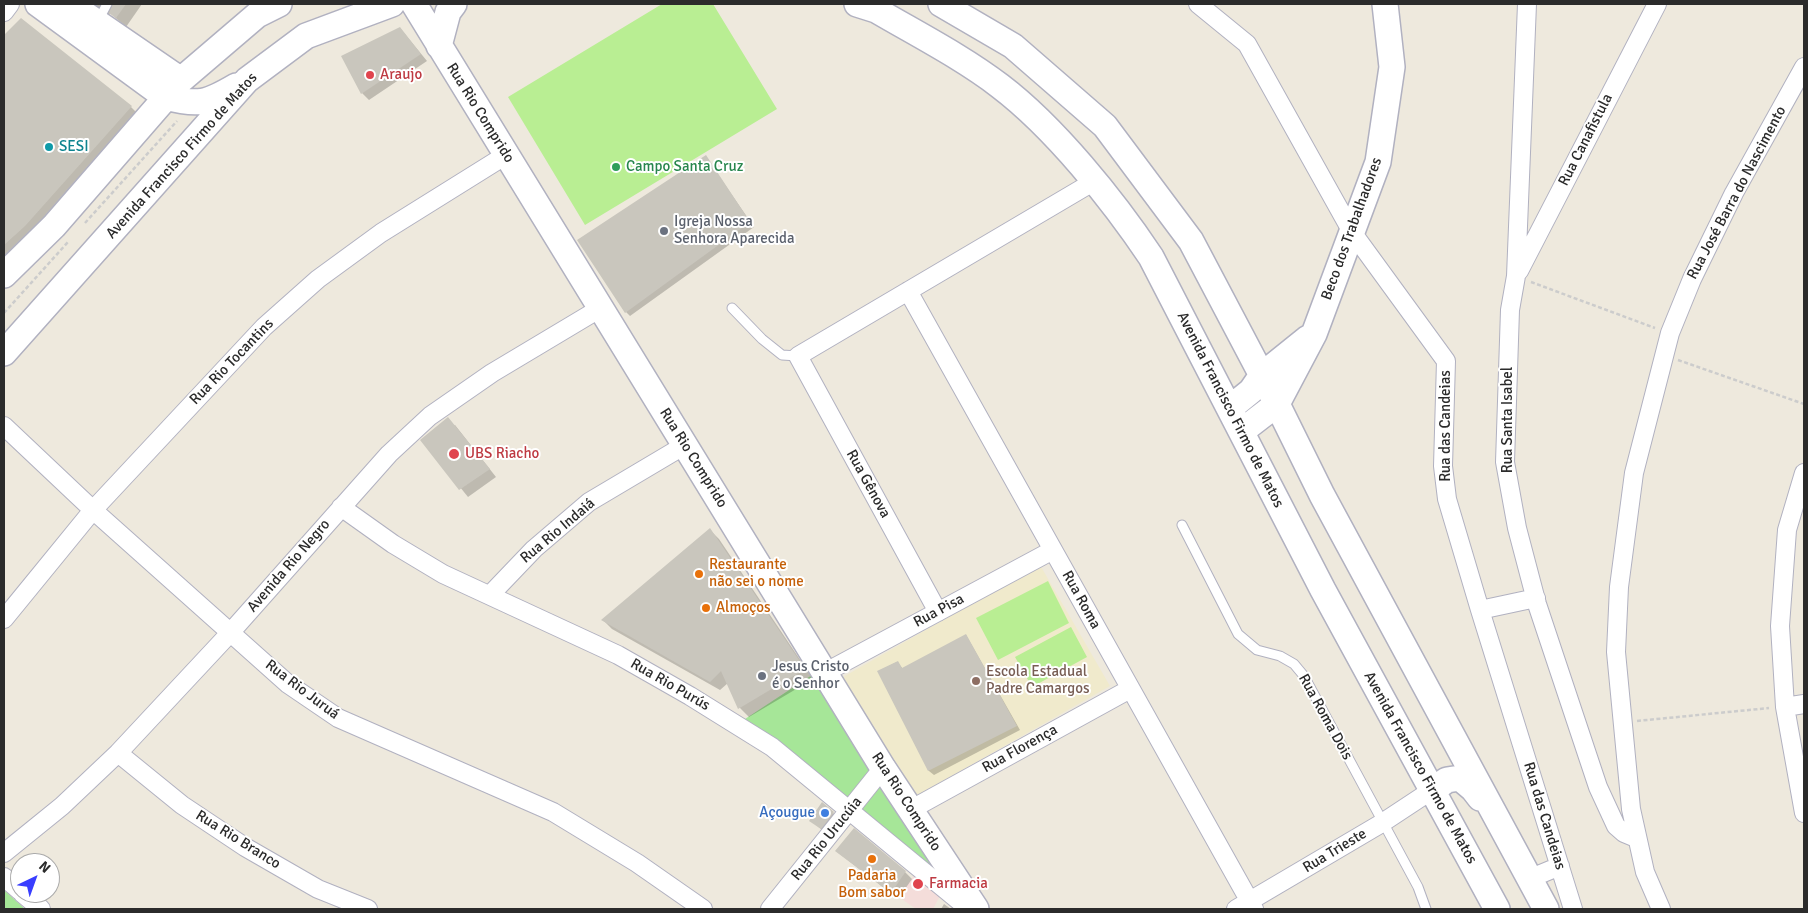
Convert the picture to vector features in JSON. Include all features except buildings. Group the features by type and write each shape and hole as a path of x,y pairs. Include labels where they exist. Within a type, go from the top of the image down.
{"street":[{"path":"4,12 10,4"},
{"path":"38,4 173,89"},
{"path":"70,4 102,13 173,89 191,104 214,99 247,80"},
{"path":"4,274 54,226 173,89 257,15 279,4"},
{"name":"Avenida Francisco Firmo de Matos","path":"4,352 247,80 306,36 392,4"},
{"name":"Rua Rio Comprido","path":"414,4 600,309 826,672 883,768 976,909"},
{"path":"439,46 448,12 454,4"},
{"name":"Avenida Francisco Firmo de Matos","path":"857,4 876,10 999,85 1051,133 1094,182 1151,257 1323,590 1498,909"},
{"path":"941,4 1013,46 1105,126 1191,241 1278,404 1322,495 1531,878 1546,909"},
{"name":"Rua das Candeias","path":"1198,4 1247,44 1352,232 1446,361 1443,466 1447,499 1573,909"},
{"name":"Beco dos Trabalhadores","path":"1242,431 1278,404 1314,334 1378,162 1392,67 1385,4"},
{"name":"Rua Santa Isabel","path":"1527,4 1516,276 1510,310 1505,462 1517,528 1536,598 1598,787 1609,816 1624,833 1636,838"},
{"name":"Rua Canafistula","path":"1516,276 1657,4"},
{"name":"Rua José Barra do Nascimento","path":"1661,909 1645,872 1636,838 1621,723 1616,652 1619,587 1634,473 1670,333 1692,279 1734,193 1804,67"},
{"name":"Rua Rio Tocantins","path":"4,619 93,510 264,327 318,279 381,233 506,155"},
{"path":"798,356 1094,182"},
{"name":"Rua Roma","path":"908,291 1130,689 1246,907"},
{"name":"Avenida Rio Negro","path":"4,853 62,806 118,753 230,633 389,454 430,416 492,373 600,309"},
{"path":"1230,408 1251,391 1262,375 1314,334"},
{"name":"Rua Gênova","path":"798,356 938,612"},
{"name":"Rua Rio Juruá","path":"4,426 93,510 288,684 338,718 553,812 638,863 703,909"},
{"name":"Rua Rio Indaiá","path":"490,595 534,549 589,502 685,445"},
{"path":"1804,473 1786,540 1780,626 1785,707 1804,813"},
{"name":"Rua Rio Purús","path":"341,507 393,544 443,574 618,655 690,696 772,747 851,810 969,909"},
{"name":"Rua Pisa","path":"826,672 1053,550"},
{"path":"1480,610 1536,598"},
{"name":"Rua Florença","path":"910,810 1130,689"},
{"path":"1785,707 1804,704"},
{"name":"Rua Rio Branco","path":"118,753 182,804 245,847 318,889 368,909"},
{"name":"Rua Rio Urucúia","path":"770,909 883,768"},
{"path":"1432,790 1447,780 1460,778 1473,789 1507,837"},
{"name":"Rua Trieste","path":"1246,907 1432,790"},
{"path":"1531,878 1560,866"}],"lane":[{"path":"732,308 762,339 782,355 798,356"},
{"name":"Rua Roma Dois","path":"1182,525 1238,634 1257,650 1280,656 1294,664 1304,676 1418,886 1426,909"}],"path":[{"path":"1516,276 1670,333"},
{"path":"1664,355 1804,404"},
{"path":"1621,723 1785,707"}],"shaded area":[{"name":"Escola Estadual Padre Camargos","path":"1040,565 1110,686 913,798 843,677"},
{"name":"Farmacia","path":"915,874 941,894 933,909 916,909 899,897"}],"green space":[{"name":"Campo Santa Cruz","path":"662,4 713,4 777,109 585,225 508,97"},
{"path":"1048,581 1069,623 998,660 976,618"},
{"path":"1071,627 1087,657 1032,687 1015,657"},
{"path":"812,675 874,768 847,800 781,744 745,719"},
{"path":"884,782 951,887 861,809"},
{"path":"4,890 10,895 10,903 18,903 25,909 4,909"}],"place":[{"name":"Araujo","path":"370,75"},
{"name":"SESI","path":"49,147"},
{"name":"Campo Santa Cruz","path":"616,167"},
{"name":"Igreja Nossa Senhora Aparecida","path":"664,231"},
{"name":"UBS Riacho","path":"454,454"},
{"name":"Restaurante não sei o nome","path":"699,574"},
{"name":"Almoços","path":"706,608"},
{"name":"Jesus Cristo é o Senhor","path":"762,676"},
{"name":"Escola Estadual Padre Camargos","path":"976,681"},
{"name":"Açougue","path":"825,813"},
{"name":"Padaria Bom sabor","path":"872,859"},
{"name":"Farmacia","path":"918,884"}]}
